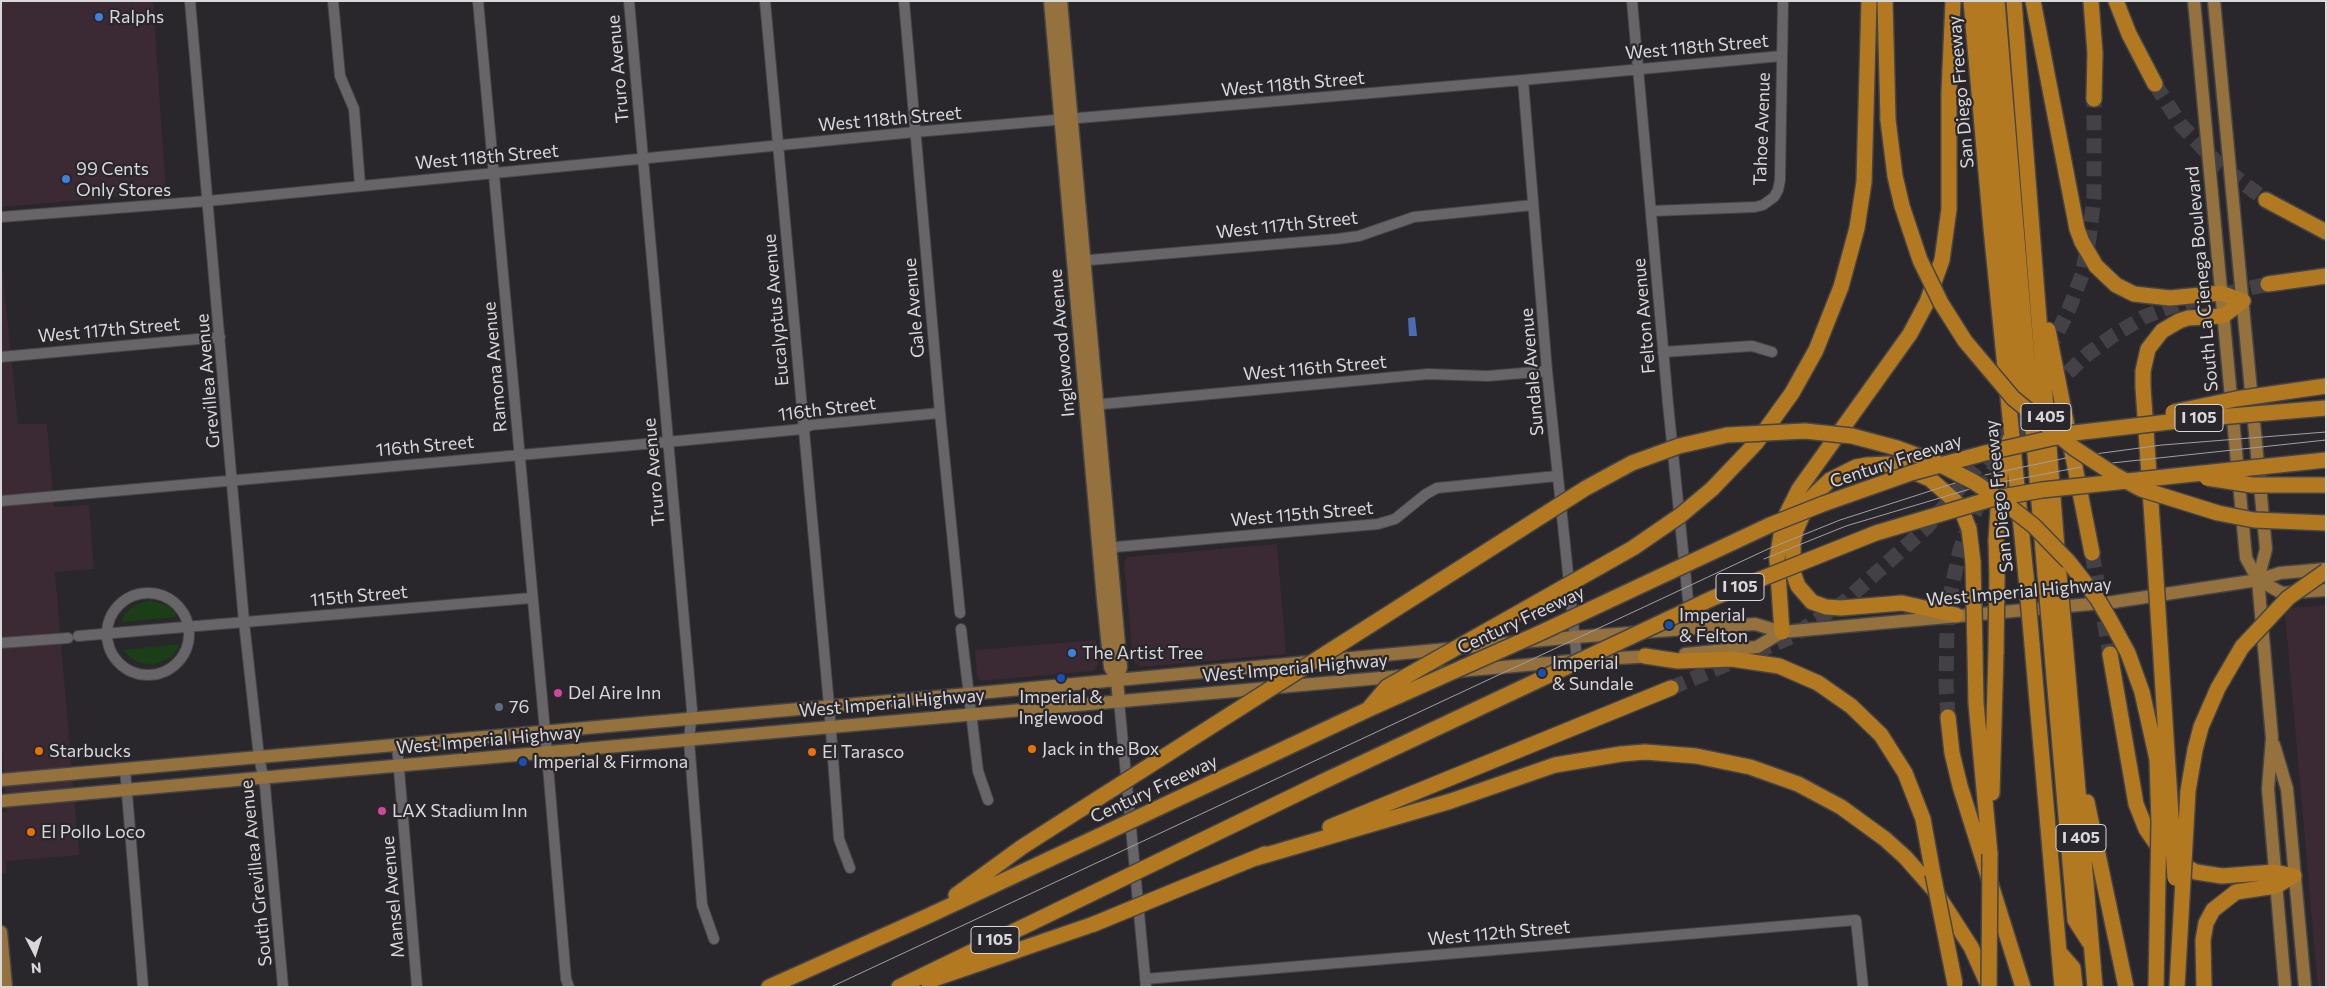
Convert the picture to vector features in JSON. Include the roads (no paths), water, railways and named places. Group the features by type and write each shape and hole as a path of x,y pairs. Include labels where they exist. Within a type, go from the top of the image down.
{"highway":[{"path":"1367,710 1387,687 1535,605 1657,533 1712,489 1756,443 1778,415 1805,371 1830,318 1841,287 1861,206 1864,182 1870,1"},
{"path":"1885,1 1888,120 1895,176 1910,234 1929,280 1964,342 2024,408 2074,448 2115,475 2141,489 2218,513 2254,520 2326,523"},
{"path":"1782,632 1777,560 1782,529 1787,513 1799,489 1910,334 1937,277 1948,228 1949,92 1953,1"},
{"name":"San Diego Freeway","path":"1971,1 2026,576 2062,987"},
{"path":"1983,1 2021,398 2011,426 2001,465 1996,540 1996,707 1990,854 1989,987"},
{"path":"1997,1 2052,574"},
{"name":"I 405","path":"2014,1 2034,260 2052,574 2058,642 2072,729 2094,987"},
{"path":"2033,1 2077,229 2088,254 2105,277 2134,294 2170,298 2220,293 2243,301"},
{"path":"2091,1 2095,53 2094,99"},
{"path":"2116,1 2129,34 2154,84"},
{"path":"2266,200 2326,232"},
{"path":"2034,260 2092,553"},
{"path":"2268,284 2326,276"},
{"path":"2182,987 2143,387 2145,360 2154,340 2169,326 2188,318 2223,316 2243,301"},
{"path":"2074,433 2236,399 2326,386"},
{"name":"Century Freeway","path":"769,987 928,916 1367,710 1799,513 1910,473 1985,453 2074,433 2185,420 2326,408"},
{"path":"928,916 1022,847 1586,488 1625,467 1663,451 1728,434 1805,431 1852,436 1897,448 1934,462 1974,482 2034,526 2068,561 2097,598 2128,654 2142,692 2157,759 2159,823 2156,987"},
{"name":"I 105","path":"898,987 1322,782 1713,598 1876,533 2000,498 2042,490 2326,460"},
{"path":"1956,615 1902,604 1841,608 1826,607 1812,602 1798,586 1793,572 1793,542 1809,500 1830,480 1856,467 1888,464 1899,466 1930,479 1955,501 1962,511 1969,529 1973,562 1976,703 1990,854"},
{"path":"2186,475 2252,485 2326,485"},
{"path":"2177,987 2188,791 2194,750 2201,727 2218,688 2242,647 2288,598 2326,570"},
{"path":"2058,642 2075,920 2091,946"},
{"path":"2110,654 2136,804 2146,829 2172,860 2196,872 2222,876 2276,879"},
{"path":"1645,656 1678,661 1732,659 1778,666 1818,683 1851,706 1881,736 1905,773 1922,819 1956,985"},
{"path":"912,987 1094,924 1671,688"},
{"path":"1948,718 1952,754 1962,795 2023,987"},
{"path":"2072,729 2126,987"},
{"path":"1256,858 1451,801 1555,765 1645,752 1696,756 1750,767 1798,784 1842,807 1885,839 1905,857 1935,891 1971,947 1989,987"},
{"path":"2204,987 2203,940 2206,923 2213,910 2236,892 2276,879 2294,876"},
{"path":"2059,952 2073,968 2075,987"}],"main road":[{"name":"Inglewood Avenue","path":"1050,1 1066,119"},
{"name":"Inglewood Avenue","path":"1062,1 1066,119 1105,548 1110,668 1117,680 1119,701"},
{"name":"South La Cienega Boulevard","path":"2194,1 2246,558 2258,580"},
{"name":"South La Cienega Boulevard","path":"2214,1 2266,554 2258,580 2272,738 2268,790 2285,987"},
{"name":"West Imperial Highway","path":"1,780 545,730 968,694 1575,637 1755,624 1782,632 2113,602 2258,580 2280,573 2326,570"},
{"path":"2258,580 2282,593 2326,590"},
{"name":"West Imperial Highway","path":"1,801 1577,660 1757,647 1782,632"},
{"name":"South La Cienega Boulevard","path":"2272,738 2287,789 2305,987"},
{"path":"1,932 6,987"}],"street":[{"name":"Grevillea Avenue","path":"190,1 244,622 259,757"},
{"path":"333,1 340,76 354,109 360,184"},
{"name":"Ramona Avenue","path":"478,1 566,979 569,987"},
{"name":"Truro Avenue","path":"629,1 667,442 692,701 689,740 702,905 714,939"},
{"name":"Eucalyptus Avenue","path":"765,1 829,705 829,726 839,839 850,868"},
{"name":"Gale Avenue","path":"904,1 940,413 960,612"},
{"name":"Felton Avenue","path":"1632,1 1663,352 1691,629"},
{"name":"Tahoe Avenue","path":"1652,211 1755,207 1763,205 1774,197 1780,180 1782,1"},
{"name":"West 118th Street","path":"1,216 208,201 360,184 643,159 915,132 1781,56"},
{"name":"Sundale Avenue","path":"1523,80 1547,371 1577,660"},
{"name":"West 117th Street","path":"1078,261 1337,239 1359,236 1414,217 1534,205"},
{"name":"West 117th Street","path":"1,357 220,337"},
{"path":"1663,352 1752,346 1772,352"},
{"name":"West 116th Street","path":"1091,405 1428,374 1488,376 1547,371"},
{"name":"116th Street","path":"1,501 667,442 803,429 811,425 940,413"},
{"name":"West 115th Street","path":"1105,548 1378,524 1395,519 1426,494 1437,488 1558,476"},
{"path":"144,592 164,595 174,601 184,612 189,627 189,642 184,656 171,669 157,675 146,676 132,672 119,664 108,647 106,634 110,617 118,605 130,596 144,592"},
{"name":"115th Street","path":"1,643 532,598"},
{"path":"961,629 978,771 988,800"},
{"path":"1119,701 1145,983"},
{"name":"Mansel Avenue","path":"397,745 418,987"},
{"name":"South Grevillea Avenue","path":"259,757 264,778 283,987"},
{"path":"125,769 143,987"},
{"name":"West 112th Street","path":"1145,983 1856,920 1863,987"}],"water":[{"path":"1415,317 1417,336 1409,336 1408,318"}],"tunnel":[{"path":"2155,84 2181,125 2218,164 2266,200"},
{"path":"2048,352 2069,309 2082,275 2089,239 2094,197 2094,99"},
{"path":"2228,293 2268,284"},
{"path":"2051,388 2089,353 2114,335 2144,317 2177,304 2194,300"},
{"path":"1948,717 1946,685 1947,624 1951,591 1960,550 1987,481 2036,405"},
{"path":"1671,688 1791,637 1844,602 1927,527 1986,456 2015,411"},
{"path":"2092,553 2110,654"}],"tram line":[{"path":"2095,454 2162,445 2326,432"},
{"path":"2112,463 2326,440"},
{"path":"1985,475 2066,458"},
{"path":"1997,483 2081,467"},
{"path":"831,987 1768,549 1840,520 1955,483"},
{"path":"1764,559 1846,526 1970,489"}],"place":[{"name":"Ralphs","path":"99,17"},
{"name":"99 Cents Only Stores","path":"66,179"},
{"name":"Imperial & Felton","path":"1669,625"},
{"name":"The Artist Tree","path":"1072,653"},
{"name":"Imperial & Sundale","path":"1542,673"},
{"name":"Imperial & Inglewood","path":"1061,678"},
{"name":"Del Aire Inn","path":"558,693"},
{"name":"76","path":"499,707"},
{"name":"Jack in the Box","path":"1032,749"},
{"name":"Starbucks","path":"39,751"},
{"name":"El Tarasco","path":"812,752"},
{"name":"Imperial & Firmona","path":"523,762"},
{"name":"LAX Stadium Inn","path":"382,811"},
{"name":"El Pollo Loco","path":"31,832"}]}
